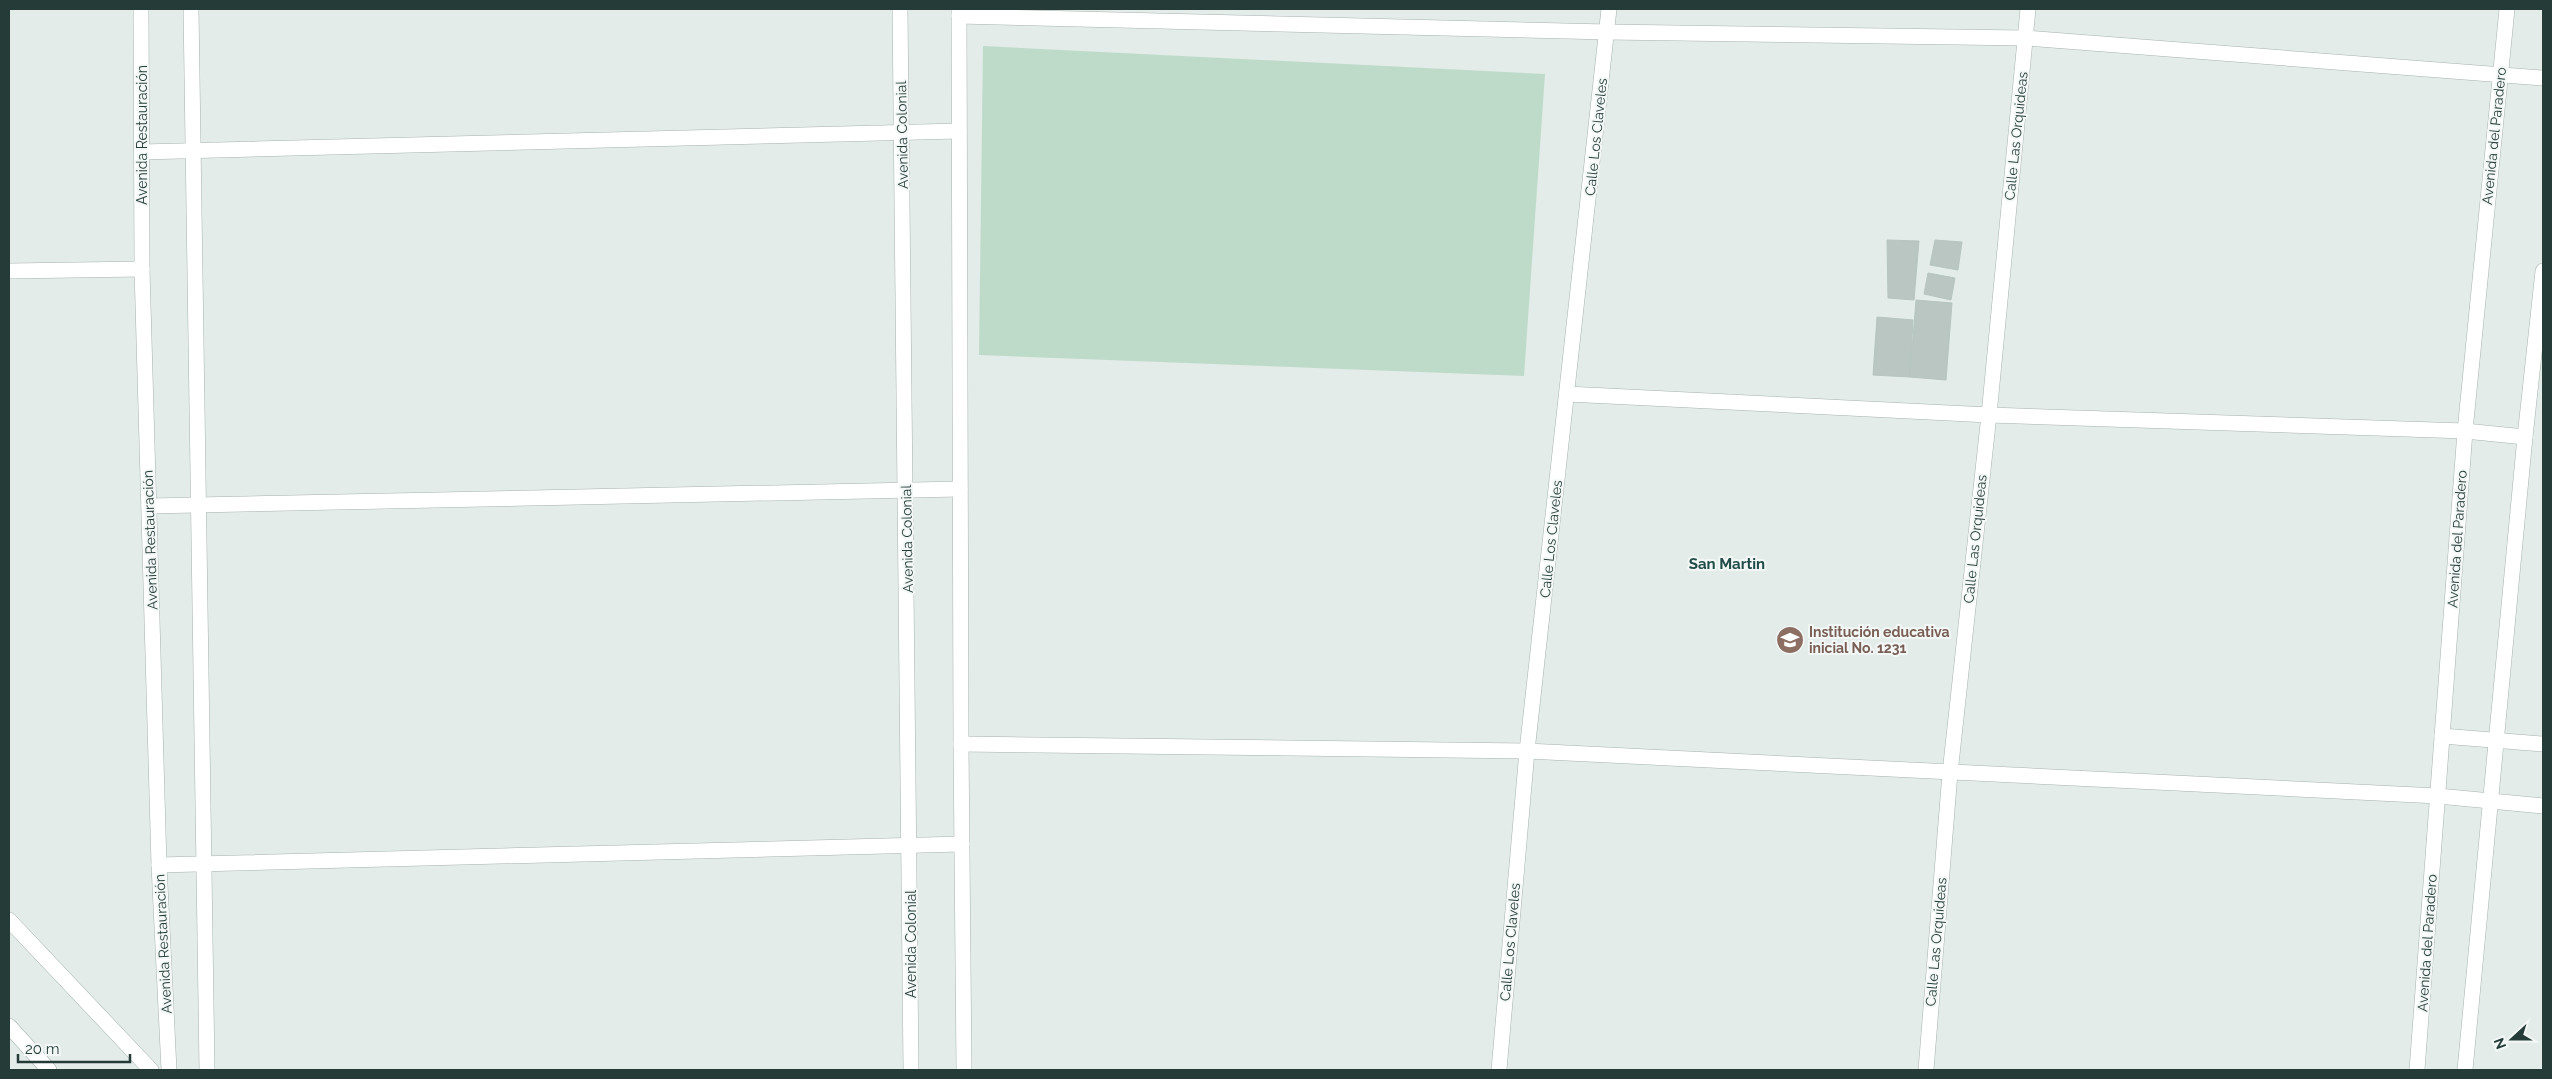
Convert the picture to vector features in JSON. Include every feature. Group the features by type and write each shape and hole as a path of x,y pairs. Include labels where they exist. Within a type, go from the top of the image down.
{"street":[{"name":"Avenida Restauración","path":"141,9 142,269 159,866 169,1070"},
{"path":"191,9 197,506 208,1070"},
{"name":"Avenida Colonial","path":"900,9 911,1070"},
{"name":"Calle Los Claveles","path":"1499,1070 1528,751 1610,9"},
{"name":"Calle Las Orquideas","path":"1926,1070 1950,773 1989,415 2028,9"},
{"name":"Avenida del Paradero","path":"2417,1070 2466,431 2507,9"},
{"path":"964,1070 960,744 959,12 1608,32 2025,38 2543,78"},
{"path":"142,152 959,131"},
{"path":"9,271 142,269"},
{"path":"2465,1070 2491,802 2495,741 2543,271"},
{"path":"1567,394 1989,415 2466,431 2525,437"},
{"path":"149,506 960,489"},
{"path":"2442,736 2543,744"},
{"path":"960,744 1528,751 2438,796 2543,806"},
{"path":"159,866 962,844"},
{"path":"9,920 150,1070"},
{"path":"9,1026 49,1070"}],"green space":[{"path":"983,46 1545,74 1524,376 979,355"}],"building":[{"path":"1887,240 1919,241 1914,300 1888,298"},
{"path":"1935,240 1962,242 1958,270 1930,265"},
{"path":"1928,273 1955,278 1951,300 1924,294"},
{"path":"1916,300 1952,303 1946,380 1910,377"},
{"path":"1877,317 1913,320 1910,377 1873,375"}],"place":[{"name":"Institución educativa inicial No. 1231","path":"1790,640"}],"district":[{"name":"San Martin","path":"1727,564"}]}
